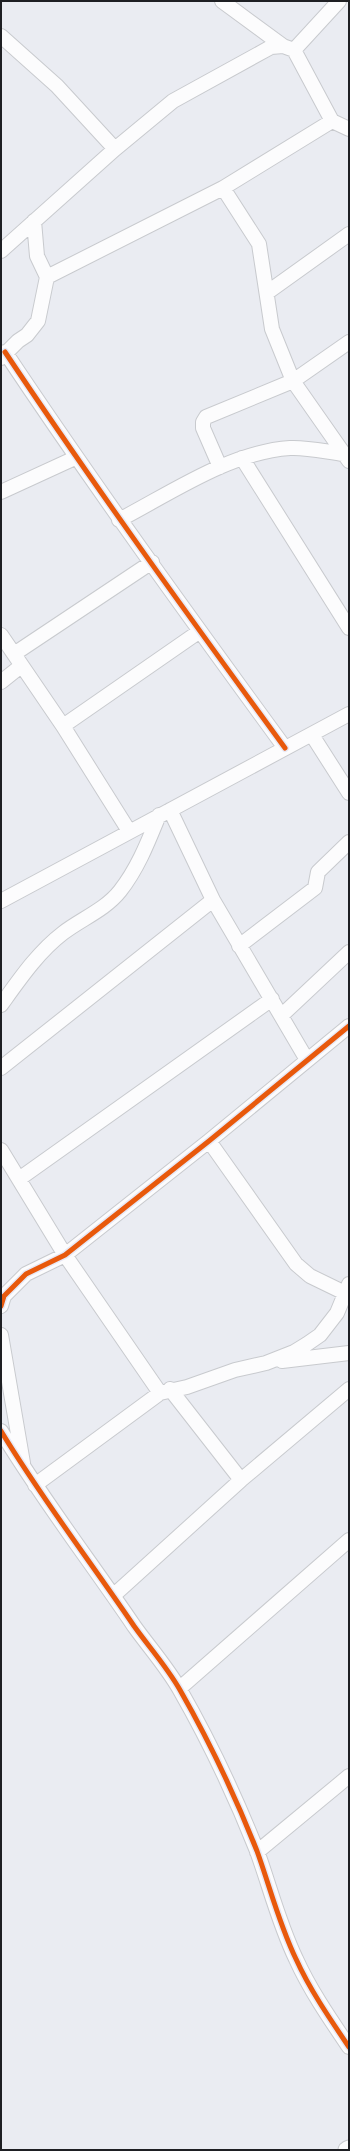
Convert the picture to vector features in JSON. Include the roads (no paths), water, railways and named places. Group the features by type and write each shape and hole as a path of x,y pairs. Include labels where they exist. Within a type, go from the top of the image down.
{"street":[{"path":"222,1 289,48 332,121 349,129"},
{"path":"1,251 115,149 172,101 271,47 289,48 339,1"},
{"path":"1,36 57,86 115,149"},
{"path":"47,276 223,188 332,121"},
{"path":"223,188 259,244 268,292 272,329 293,381 347,458"},
{"path":"34,222 37,256 47,276 38,321 27,335 18,340 3,355 119,520 152,562 285,748"},
{"path":"268,292 349,234"},
{"path":"220,467 203,428 203,422 206,417 293,381 349,342"},
{"path":"119,520 220,467 242,458 291,448 347,458"},
{"path":"1,492 75,458"},
{"path":"242,458 349,628"},
{"path":"1,682 18,660 152,562"},
{"path":"63,726 200,631"},
{"path":"1,635 63,726 129,831"},
{"path":"1,902 129,831 349,714"},
{"path":"312,735 349,793"},
{"path":"165,813 239,946 282,1015 307,1060"},
{"path":"1,1005 29,967 62,934 95,912 119,892 142,858 165,813"},
{"path":"239,946 315,888 318,872 349,842"},
{"path":"1,1068 213,900"},
{"path":"282,1015 349,952"},
{"path":"19,1179 272,999"},
{"path":"1,1306 4,1296 26,1274 65,1254 209,1141 349,1026"},
{"path":"209,1141 296,1264 310,1276 347,1288 337,1313 320,1335 294,1352 266,1363"},
{"path":"1,1150 65,1254 165,1391 241,1480"},
{"path":"1,1335 25,1471"},
{"path":"35,1485 165,1391 187,1386 235,1370 266,1363 349,1353"},
{"path":"114,1595 241,1480 349,1390"},
{"path":"1,1431 25,1471 71,1539 114,1595 134,1626 180,1688 219,1767 257,1852 271,1896 296,1959 327,2014 349,2047"},
{"path":"180,1688 349,1540"},
{"path":"257,1852 349,1776"}]}
